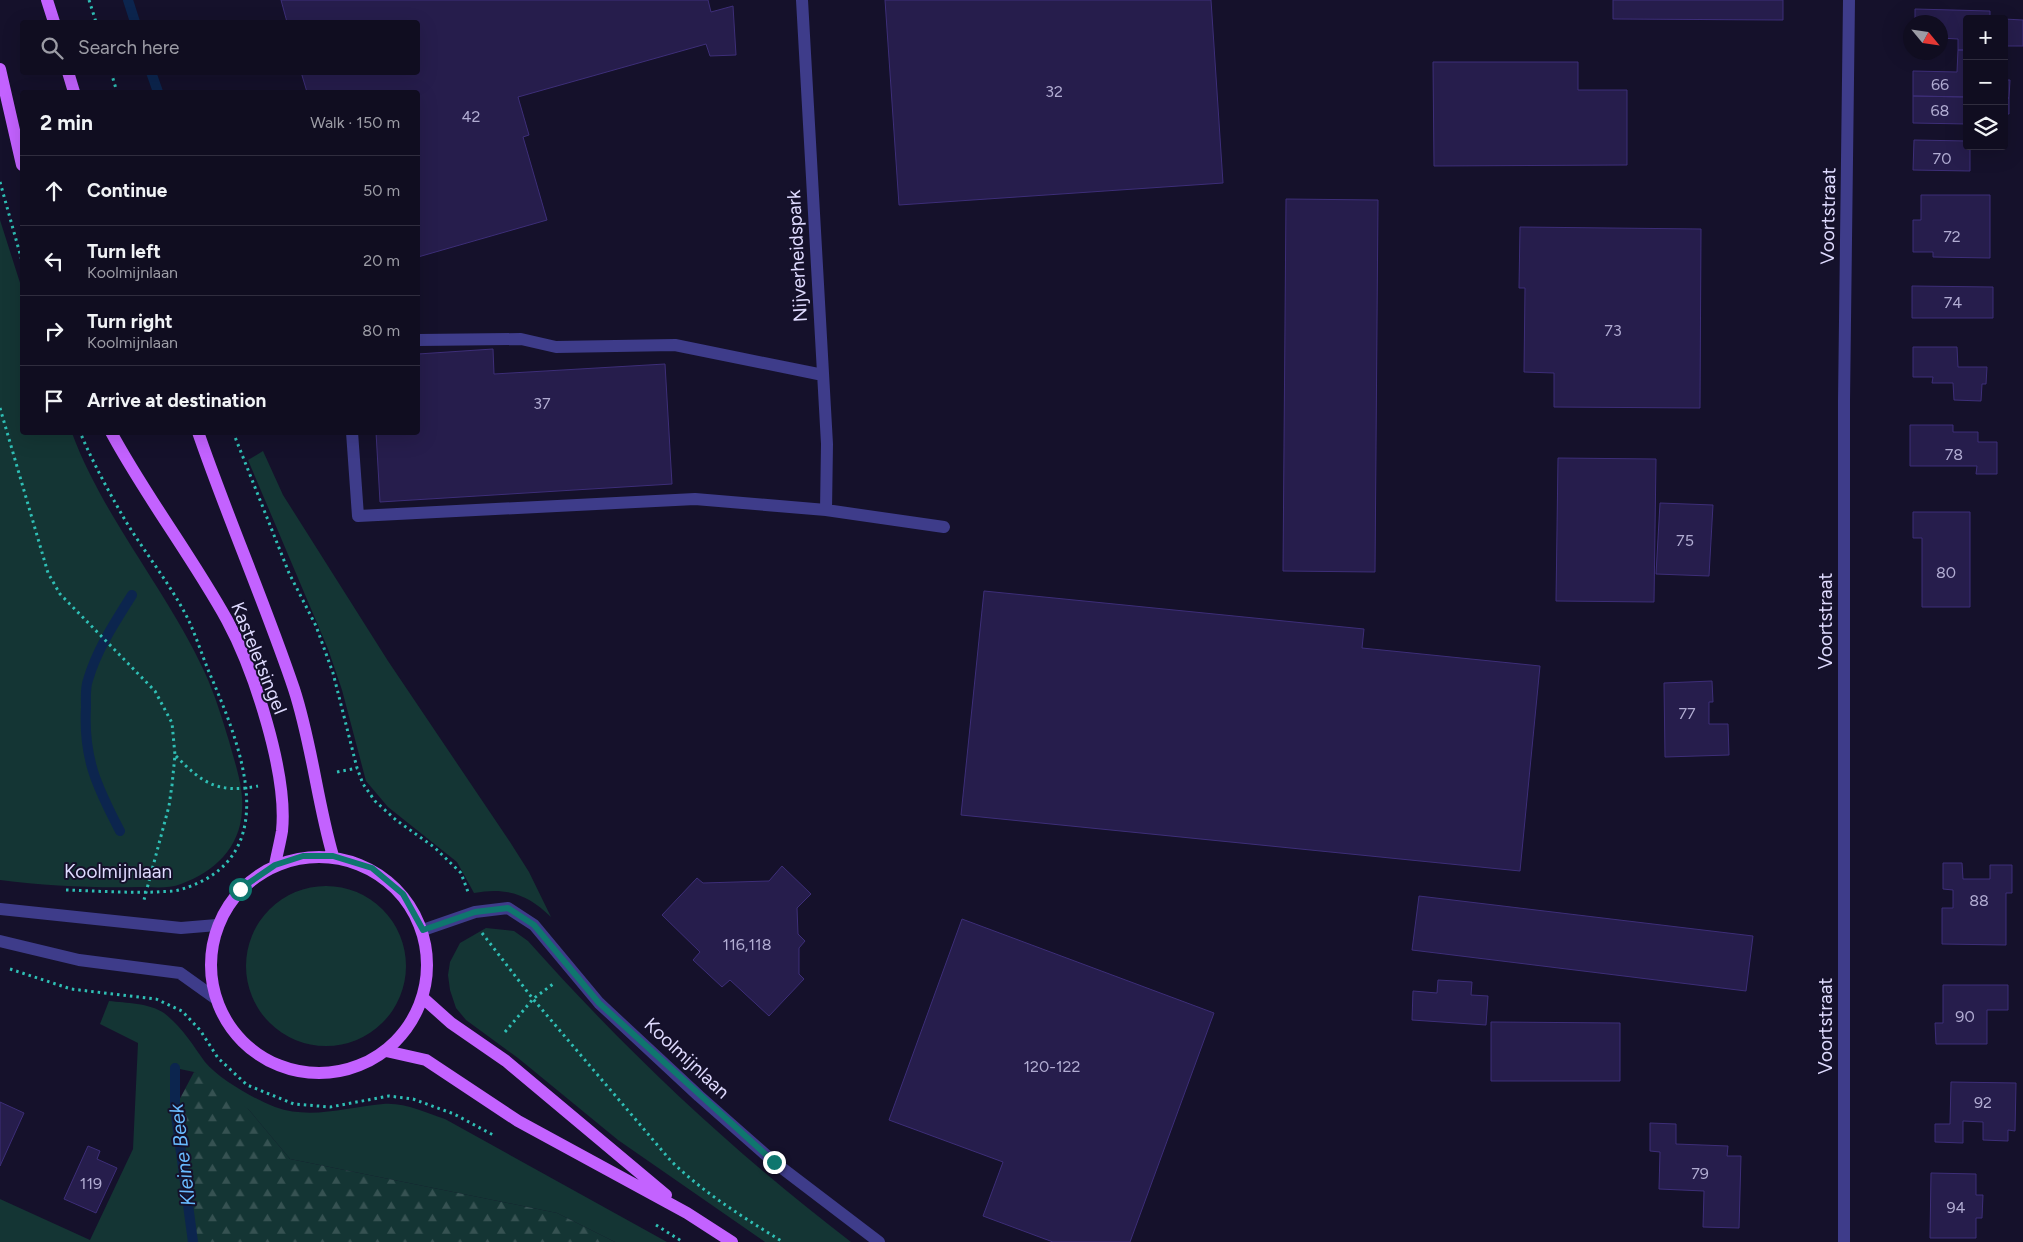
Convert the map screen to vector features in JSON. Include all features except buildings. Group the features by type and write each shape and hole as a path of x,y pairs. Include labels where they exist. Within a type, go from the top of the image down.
{"main road":[{"path":"47,0 53,20"},
{"path":"0,69 20,156"},
{"path":"69,75 73,90"},
{"name":"Kasteletsingel","path":"113,435 133,474 228,622 263,706 280,782 282,831 275,865"},
{"name":"Kasteletsingel","path":"199,435 294,690 316,775 323,822 333,856"},
{"path":"303,856 333,856 372,868 403,894 423,930 429,964 423,998 409,1028 386,1051 356,1068 321,1074 286,1069 256,1054 230,1029 215,998 210,962 217,925 240,889 275,865 303,856"},
{"path":"423,998 451,1023 506,1062 687,1213"},
{"path":"386,1051 426,1060 518,1121 687,1213 732,1242"}],"street":[{"name":"Nijverheidspark","path":"802,0 827,444 826,510"},
{"name":"Voortstraat","path":"1844,1242 1844,400 1849,0"},
{"path":"420,340 521,339 556,347 675,345 823,374"},
{"path":"352,435 358,516 676,500 720,501 826,510 944,527"},
{"name":"Koolmijnlaan","path":"423,930 475,912 508,908 534,925 599,1003 699,1096 774,1162 879,1242"},
{"path":"0,909 181,928 217,925"},
{"path":"0,942 79,960 180,973 215,998"}],"path":[{"path":"89,0 95,20"},
{"path":"112,75 116,90"},
{"path":"0,182 20,254"},
{"path":"0,408 48,573 60,594 80,617 155,691 165,707 173,729 175,755 169,806 145,892"},
{"path":"81,435 125,520 188,619 225,706 238,745 248,788 231,790 217,787 193,774 175,755"},
{"path":"234,435 289,573 316,626 334,673 356,768 363,784 375,801 396,820 434,847 461,873 482,936 671,1161 692,1181 726,1206 783,1242"},
{"name":"Koolmijnlaan","path":"58,890 178,891 210,877 228,862 242,836 248,812 248,788"},
{"path":"6,968 71,989 156,999 182,1011 200,1030 218,1058 247,1085 294,1104 330,1106 388,1096 413,1099 454,1114"}],"green space":[{"path":"0,220 20,283 20,435 73,435 85,465 101,495 190,642 205,673 218,707 236,767 240,784 242,811 236,836 231,847 223,857 204,873 176,886 87,887 0,880"},
{"path":"263,451 283,495 388,661 510,842 529,872 551,917 534,903 516,894 496,891 474,893 457,862 388,807 366,781 342,690 328,649 248,460"},
{"path":"326,886 356,892 376,904 388,916 400,936 406,966 400,996 388,1016 376,1028 356,1040 326,1046 296,1040 276,1028 264,1016 252,996 246,966 252,936 264,916 276,904 296,892"},
{"path":"486,928 514,931 528,941 565,982 682,1099 765,1173 851,1242 765,1242 618,1140 518,1058 466,1020 456,1008 450,990 448,975 450,962 460,943"},
{"path":"109,1001 144,1005 164,1013 181,1030 205,1062 219,1075 247,1094 275,1107 288,1111 316,1113 391,1104 423,1111 445,1119 667,1242 615,1242 557,1213 290,1159 249,1110 194,1072 175,1068 175,1108 193,1242 0,1242 0,1199 90,1240 133,1149 138,1043 100,1024"},
{"path":"194,1072 222,1086 249,1110 290,1159 557,1213 615,1242 193,1242 175,1108"}],"waterway":[{"name":"Kleine Beek","path":"128,0 134,20"},
{"name":"Kleine Beek","path":"152,75 157,90"},
{"name":"Kleine Beek","path":"120,831 98,786 89,757 86,725 86,690 101,647 132,595"},
{"name":"Kleine Beek","path":"175,1068 175,1108 193,1242"}],"route":[{"path":"240,889 275,865 303,856 333,856 372,868 403,894 423,930 475,912 508,908 534,925 599,1003 699,1096 774,1162"}]}
